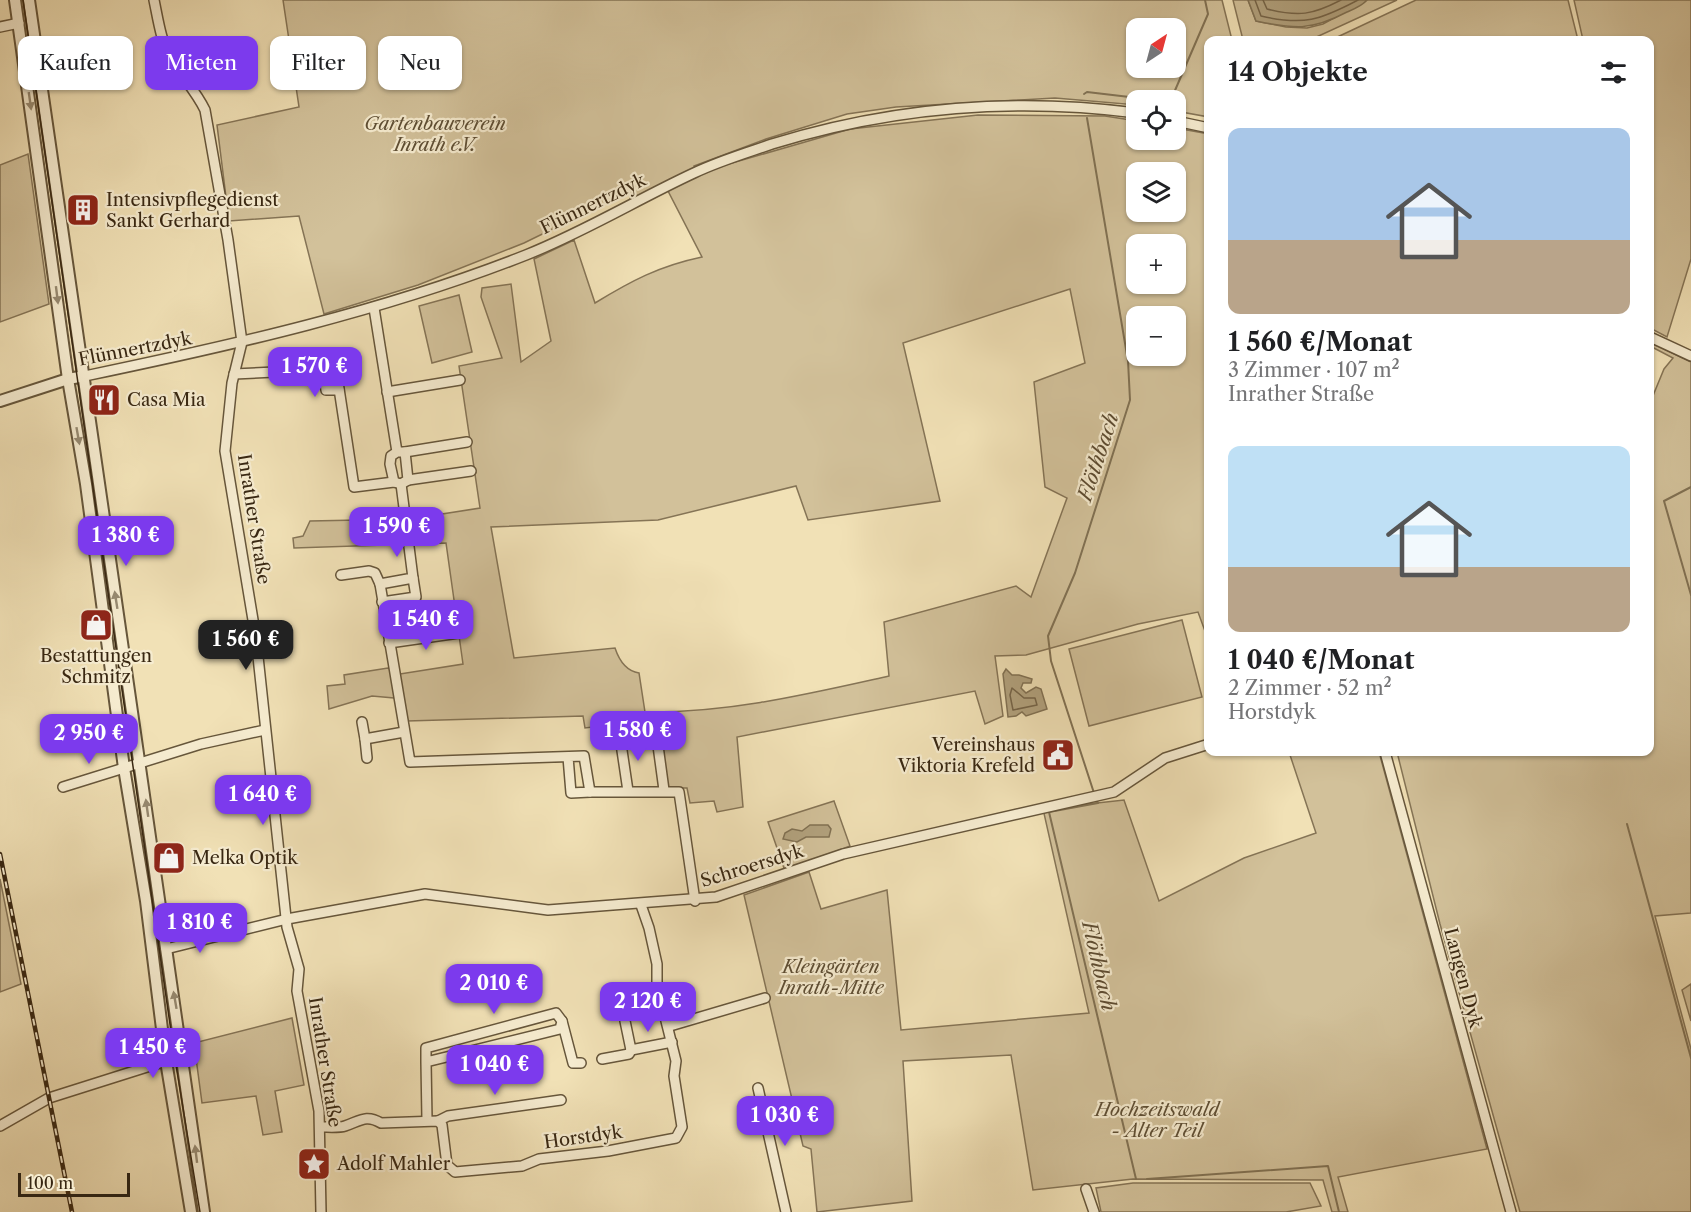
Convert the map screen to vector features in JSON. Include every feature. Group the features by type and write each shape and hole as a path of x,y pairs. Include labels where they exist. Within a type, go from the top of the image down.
{"street":[{"path":"15,0 124,768 146,901 166,1061 191,1212"},
{"path":"32,0 166,949 184,1058 204,1212"},
{"name":"Inrather Straße","path":"154,0 159,24 171,58 198,93 208,120 228,240 242,342 234,374 225,451 256,638 287,919 299,969 297,991 321,1127 321,1212"},
{"path":"0,27 19,23"},
{"name":"Flünnertzdyk","path":"0,401 68,379 242,342 374,308 527,254 695,172 826,128 892,115 978,105 1075,106 1126,112"},
{"path":"1186,122 1204,127"},
{"path":"374,308 387,392 401,452 401,482 416,597 382,603"},
{"path":"1654,339 1691,356"},
{"path":"234,374 336,369 354,487 471,471"},
{"path":"387,392 460,380"},
{"path":"401,482 390,464 391,456 401,452 467,442"},
{"path":"340,576 369,571 375,573 380,584 410,762 584,756 590,792"},
{"path":"380,584 413,578"},
{"path":"389,644 459,633"},
{"path":"362,722 367,758"},
{"path":"63,787 201,744 266,730"},
{"path":"656,731 664,790"},
{"path":"365,739 405,732"},
{"path":"620,737 628,791"},
{"name":"Schroersdyk","path":"287,919 425,894 548,910 695,901 716,897 843,854 1114,792 1165,758 1204,746"},
{"name":"Langen Dyk","path":"1386,756 1511,1212"},
{"path":"568,757 571,793 664,790 679,792 695,901"},
{"name":"Horstdyk","path":"438,1121 442,1125 447,1165 455,1172 522,1166 539,1159 608,1151 669,1140 681,1133 670,1026 657,985 657,964 641,905"},
{"path":"166,949 287,919"},
{"path":"670,1026 765,998"},
{"path":"427,1120 426,1048 556,1013 562,1021 573,1063 580,1063"},
{"path":"426,1062 560,1029 562,1021"},
{"path":"626,1022 631,1050"},
{"path":"489,1030 493,1046"},
{"path":"602,1059 629,1054 631,1050 672,1042"},
{"path":"0,1126 49,1098 166,1061 184,1058"},
{"path":"758,1088 787,1212 781,1212"},
{"path":"321,1127 345,1126 354,1120 374,1119 381,1123 438,1121 448,1116 561,1100"},
{"path":"1086,1189 1094,1212"}],"green space":[{"name":"Gartenbauverein Inrath e.V.","path":"283,0 1222,0 1231,36 1204,36 1204,116 1186,113 1186,90 1126,90 1126,104 1055,98 896,107 847,114 766,139 694,166 695,172 630,199 632,190 524,243 418,285 324,314 299,216 229,221 217,125 299,107 296,90 366,90 366,36 288,36"},
{"path":"1233,0 1248,0 1256,21 1286,27 1307,28 1323,24 1367,0 1397,0 1319,36 1242,36"},
{"path":"1416,0 1568,0 1577,36 1340,36"},
{"path":"1574,0 1691,0 1691,259 1667,337 1654,330 1654,36 1582,36"},
{"path":"978,115 1105,116 1126,119 1126,150 1186,150 1186,130 1204,133 1204,628 1198,612 1138,624 1026,655 995,656 1003,716 985,724 975,691 737,737 743,807 717,812 714,801 690,803 687,788 667,788 656,719 585,728 583,716 407,721 394,698 372,696 329,709 327,686 345,684 344,675 388,668 400,674 463,664 446,543 294,548 293,538 303,536 310,521 410,519 480,508 459,366 502,358 481,297 482,288 511,284 521,362 551,341 534,259 574,240 595,303 646,275 702,257 666,187 694,174 850,129","holes":["1070,289 1085,363 1034,382 1045,487 1067,498 1031,597 1016,586 884,622 889,676 798,696 738,706 645,712 639,673 630,670 624,664 615,648 514,658 491,527 658,520 796,486 808,520 940,501 903,343"]},
{"path":"28,154 49,304 0,322 0,165"},
{"path":"459,295 472,352 432,363 419,306"},
{"path":"1654,344 1691,362 1691,913 1655,916 1691,1049 1691,1212 1520,1212 1440,924 1398,756 1654,756 1654,393 1664,369 1673,358 1654,348"},
{"path":"1182,620 1202,697 1089,726 1069,649"},
{"path":"1290,756 1380,756 1487,1149 1338,1177 1348,1212 1332,1212 1323,1180 1133,1179 1033,1190 1011,1055 903,1061 912,1201 817,1212 811,1149 803,1146 744,895 809,872 821,909 887,890 901,1030 1089,1013 1043,809 1124,800 1159,901 1244,858 1316,833"},
{"path":"834,801 850,846 785,871 768,822"},
{"path":"0,879 21,984 0,992"},
{"path":"1691,984 1691,1021 1682,990"},
{"path":"292,1018 304,1085 275,1091 282,1132 263,1135 256,1096 202,1103 194,1043"},
{"path":"1133,1183 1310,1183 1321,1206 1286,1212 1101,1212 1096,1188"}],"water":[{"path":"1248,0 1367,0 1358,7 1323,23 1292,27 1256,21"},
{"path":"1006,669 1012,675 1032,679 1031,683 1023,683 1021,688 1026,693 1036,687 1041,689 1047,709 1026,716 1022,712 1008,717 1003,674"},
{"path":"810,825 828,825 831,829 829,837 806,837 797,842 783,839 785,833 792,829 802,831"}],"waterway":[{"name":"Flöthbach","path":"1175,90 1208,14 1205,0"},
{"name":"Flöthbach","path":"1084,94 1087,92 1126,97"},
{"name":"Flöthbach","path":"1087,118 1128,361 1130,400 1075,573 1048,636 1051,661 1094,793"},
{"path":"1691,487 1664,501 1691,595"},
{"name":"Flöthbach","path":"1096,799 1098,803 1049,812 1136,1179"},
{"path":"1627,824 1691,1058"},
{"name":"Flöthbach","path":"1147,1179 1328,1166 1339,1212"}],"tram line":[{"path":"23,0 175,1059 200,1212"}],"railway":[{"path":"0,854 72,1212"}],"place":[{"name":"Intensivpflegedienst Sankt Gerhard","path":"83,210"},
{"name":"Casa Mia","path":"104,400"},
{"name":"Bestattungen Schmitz","path":"96,625"},
{"name":"Vereinshaus Viktoria Krefeld","path":"1058,755"},
{"name":"Melka Optik","path":"169,858"},
{"name":"Adolf Mahler","path":"314,1164"}],"park label":[{"name":"Kleingärten Inrath-Mitte","path":"831,977"},
{"name":"Hochzeitswald - Alter Teil","path":"1157,1120"}]}
